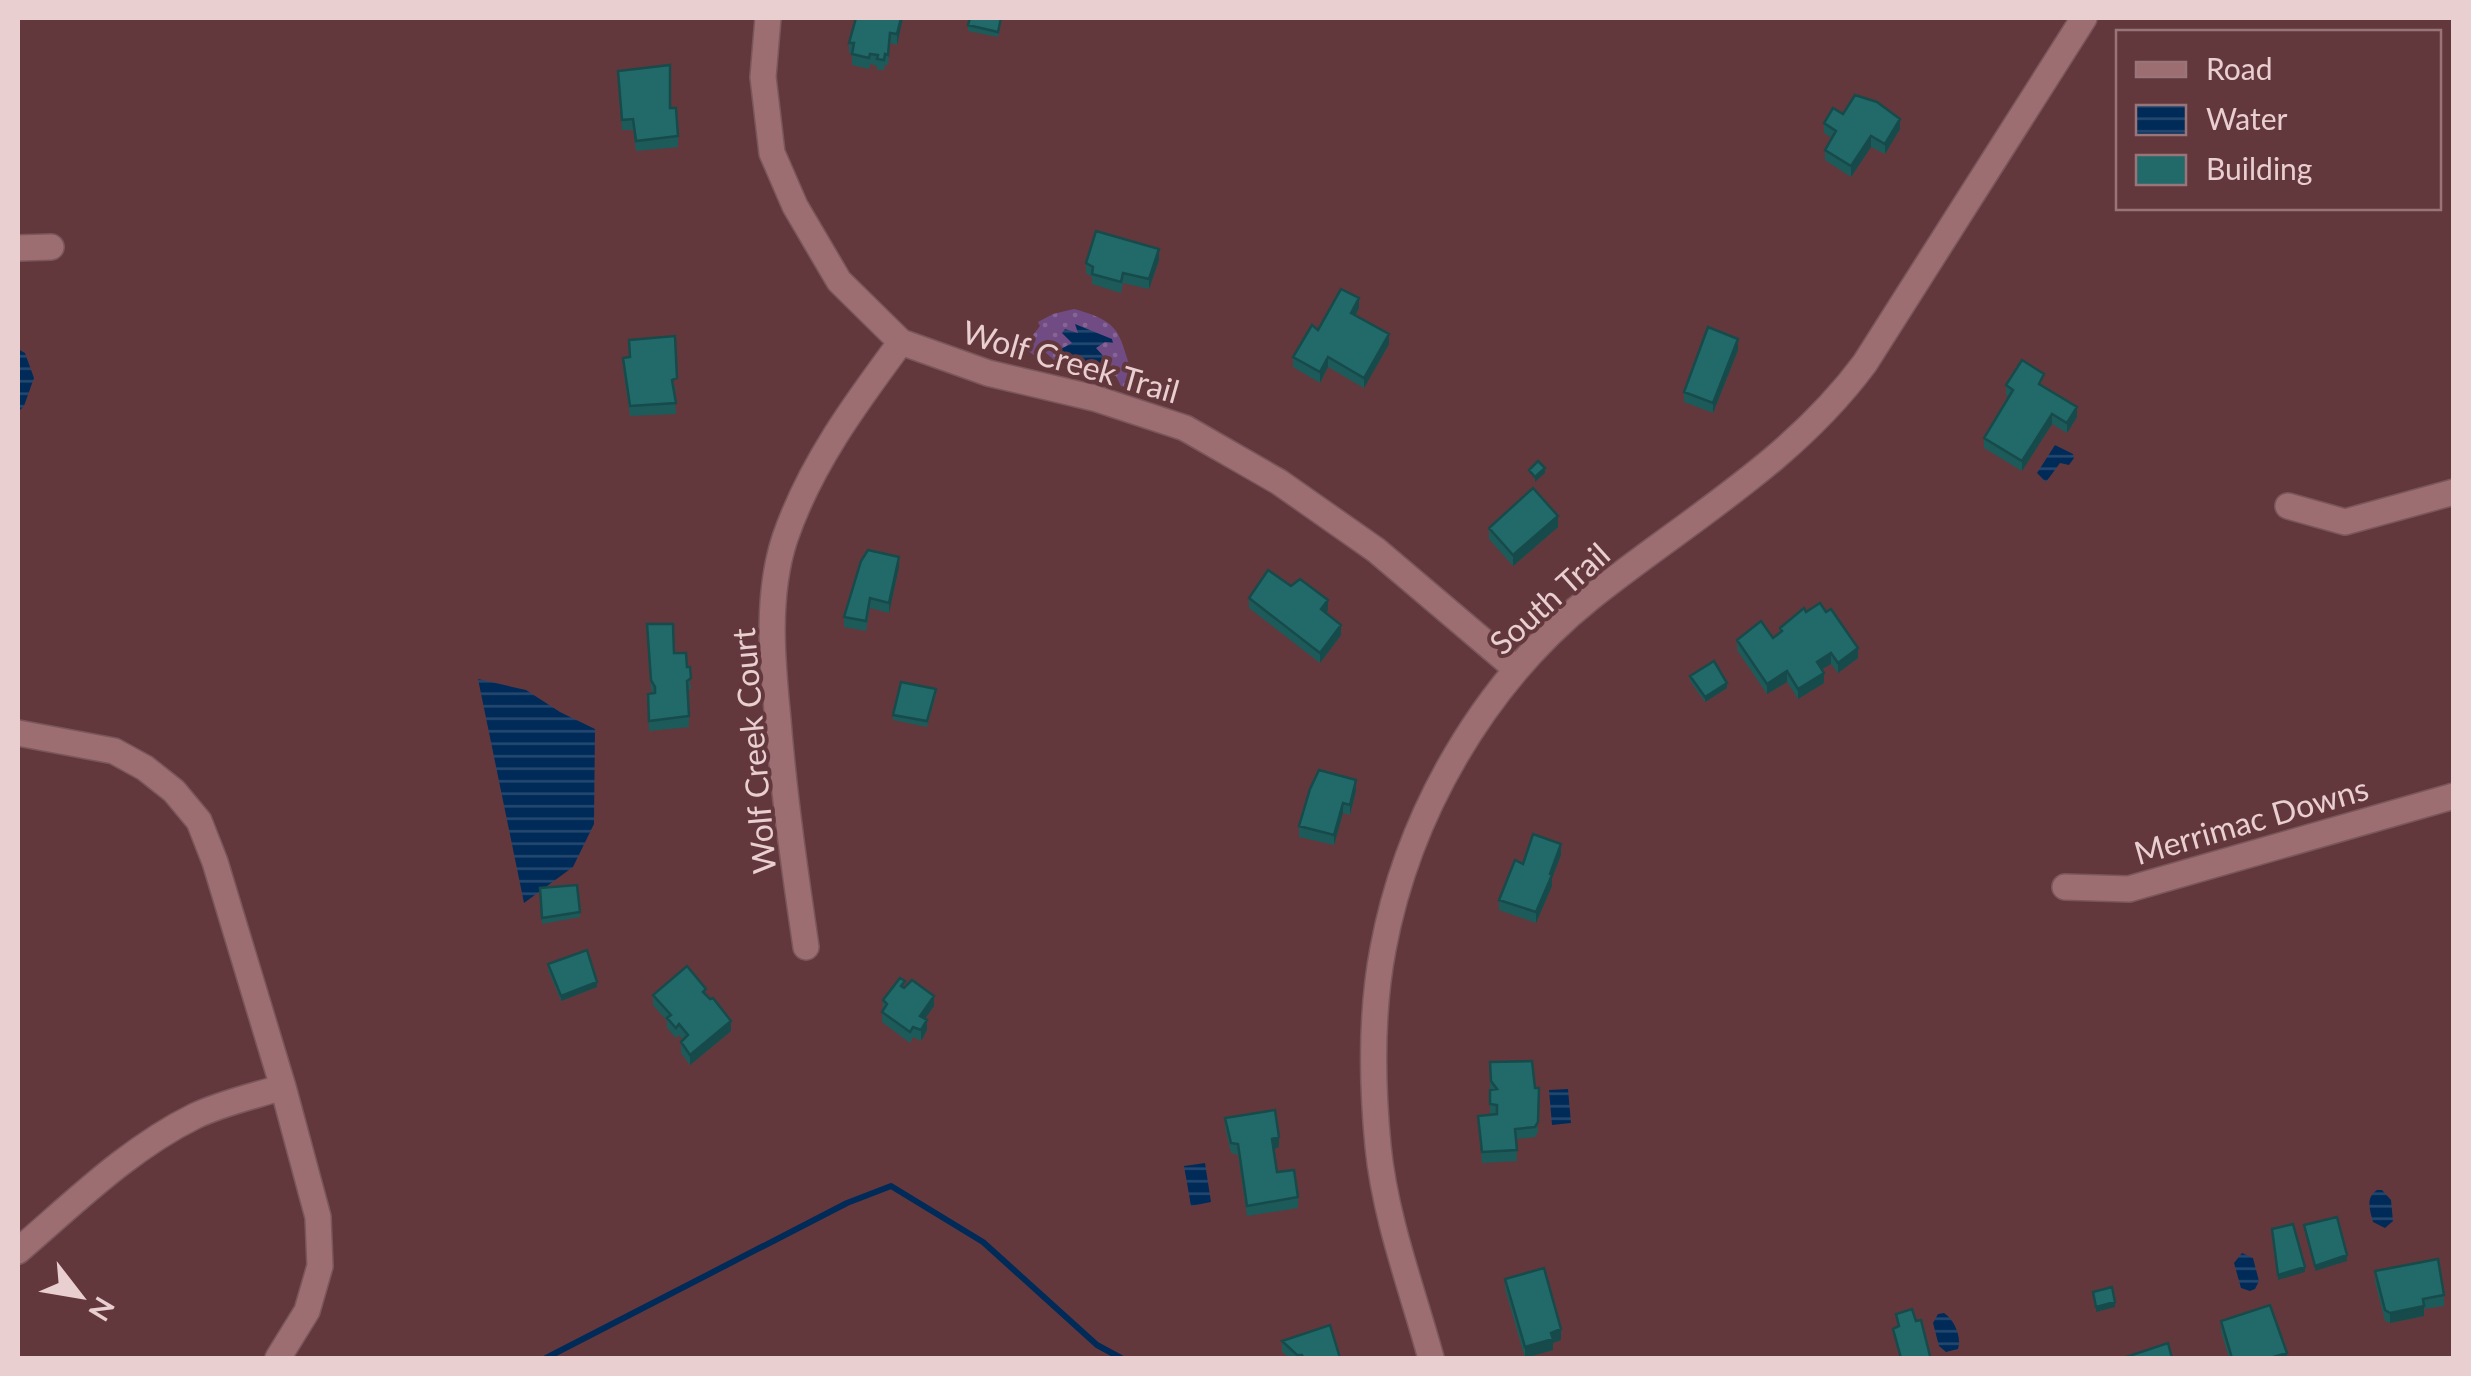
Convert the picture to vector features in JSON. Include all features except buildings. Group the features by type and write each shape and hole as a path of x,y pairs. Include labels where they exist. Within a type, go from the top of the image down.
{"street":[{"name":"Wolf Creek Trail","path":"768,18 763,77 772,153 795,206 839,281 901,342 988,373 1094,398 1186,428 1279,482 1376,550 1515,668"},
{"name":"South Trail","path":"1432,1358 1386,1202 1378,1146 1376,1018 1382,952 1398,885 1426,817 1473,728 1515,668 1587,600 1763,470 1836,402 1865,363 2084,18"},
{"path":"18,248 51,247"},
{"name":"Wolf Creek Court","path":"806,947 775,693 775,588 784,542 802,493 828,445 901,342"},
{"path":"2288,506 2345,522 2454,492"},
{"path":"18,733 114,752 146,768 174,791 199,821 283,1087 318,1218 320,1266 307,1311 278,1358"},
{"name":"Merrimac Downs","path":"2064,887 2129,888 2454,796"},
{"path":"18,1251 161,1134 199,1114 283,1087"}],"shaded area":[{"path":"1074,309 1103,320 1118,333 1135,379 1130,388 1121,386 1116,376 1085,376 1063,368 1045,352 1035,356 1027,350 1029,340 1040,326 1038,322"}],"water":[{"path":"1075,324 1112,339 1113,343 1105,342 1096,348 1107,360 1098,370 1094,363 1085,367 1070,363 1059,350 1072,343 1062,333 1065,329 1078,333"},
{"path":"18,349 25,353 34,378 18,412"},
{"path":"2055,445 2074,458 2069,465 2060,463 2046,482 2037,473"},
{"path":"478,679 526,690 595,729 594,824 573,867 524,903"},
{"path":"1568,1089 1571,1123 1552,1125 1549,1090"},
{"path":"1205,1163 1211,1202 1191,1206 1184,1166"},
{"path":"2377,1190 2391,1200 2393,1221 2385,1228 2373,1222 2371,1213 2370,1200"},
{"path":"2242,1253 2253,1258 2259,1281 2250,1291 2241,1288 2234,1263"},
{"path":"1944,1313 1954,1324 1959,1339 1958,1349 1946,1352 1939,1346 1933,1323 1938,1314"}],"waterway":[{"path":"546,1358 847,1203 891,1186 983,1242 1097,1345 1121,1358"}]}
